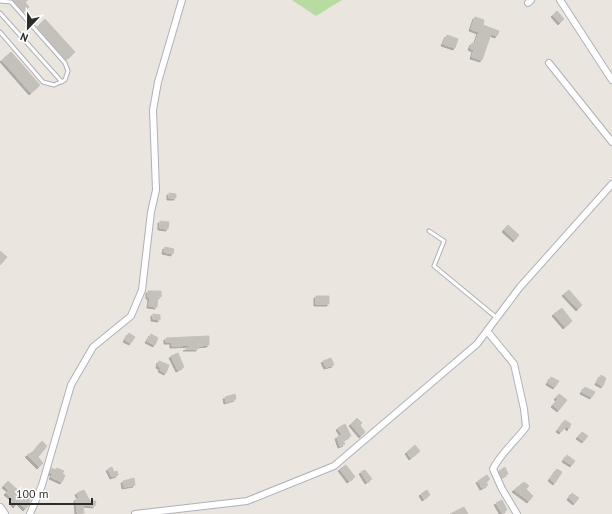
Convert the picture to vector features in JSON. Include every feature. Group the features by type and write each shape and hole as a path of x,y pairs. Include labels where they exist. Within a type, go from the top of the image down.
{"street":[{"path":"30,514 42,485 71,385 93,347 131,316 142,290 151,212 156,190 153,110 158,82 182,0"},
{"path":"560,0 612,80"},
{"path":"549,63 612,142"},
{"path":"134,514 247,501 334,466 478,344 520,287 612,184"},
{"path":"487,331 514,364 524,409 526,427 513,444 498,458 493,469 516,514"}],"lane":[{"path":"0,0 10,2 65,63 68,71 65,80 54,86 43,82 0,32"},
{"path":"0,13 62,82"},
{"path":"429,231 444,241 434,266 497,318"}],"green space":[{"path":"292,0 342,0 316,16"}],"building":[{"path":"13,0 28,0 25,2 29,7 23,12"},
{"path":"557,11 564,19 560,23 553,15"},
{"path":"475,17 484,20 483,25 499,31 497,36 491,34 482,60 472,57 474,50 470,48 472,43 475,44 479,32 471,29"},
{"path":"45,19 75,52 66,60 37,27"},
{"path":"447,35 458,39 455,48 443,44"},
{"path":"11,52 40,85 31,93 2,60"},
{"path":"169,193 176,194 176,198 169,198"},
{"path":"160,221 169,222 168,229 160,228"},
{"path":"508,225 519,235 515,240 504,230"},
{"path":"165,247 174,249 173,254 164,252"},
{"path":"0,251 7,257 0,265"},
{"path":"569,290 582,305 578,309 564,294"},
{"path":"148,291 161,291 161,297 158,297 157,307 149,306 150,297 148,297"},
{"path":"316,296 329,296 329,304 316,304"},
{"path":"562,308 572,321 565,327 554,314"},
{"path":"153,314 160,315 160,320 153,319"},
{"path":"129,333 135,337 131,343 125,340"},
{"path":"151,334 158,338 155,345 147,341"},
{"path":"209,336 209,345 198,346 198,349 185,349 195,345 172,346 172,342 166,342 166,338"},
{"path":"178,353 184,367 178,370 171,356"},
{"path":"331,358 334,365 326,367 323,361"},
{"path":"159,361 169,365 166,373 160,370 161,368 158,366"},
{"path":"601,375 606,378 603,386 597,383"},
{"path":"551,377 559,381 555,387 548,383"},
{"path":"585,387 595,392 592,397 582,392"},
{"path":"235,394 236,399 226,402 225,397"},
{"path":"559,394 567,400 559,410 553,405 558,399 556,398"},
{"path":"357,418 362,423 360,425 365,432 361,436 351,424"},
{"path":"565,420 571,424 569,429 566,426 561,432 558,430"},
{"path":"345,424 351,436 343,440 345,444 340,446 337,437 342,435 338,428"},
{"path":"582,432 588,436 584,441 578,437"},
{"path":"42,441 47,446 38,457 43,463 39,467 27,455 33,452"},
{"path":"415,445 420,451 411,458 407,452"},
{"path":"567,455 575,461 572,465 564,460"},
{"path":"346,465 355,477 349,481 340,469"},
{"path":"112,467 114,472 117,471 118,475 112,477 108,469"},
{"path":"505,467 508,474 502,477 499,471"},
{"path":"52,468 55,470 57,468 64,471 62,474 65,475 62,482 51,477 53,474 50,473"},
{"path":"557,469 562,472 555,483 550,479"},
{"path":"365,470 372,479 367,482 361,472"},
{"path":"487,475 490,479 486,482 488,485 482,488 478,481"},
{"path":"134,478 135,485 124,487 123,481"},
{"path":"8,481 23,495 25,493 30,499 29,505 25,509 18,502 15,506 11,501 13,499 6,493 9,490 4,486"},
{"path":"524,482 529,486 526,489 533,496 529,501 514,490"},
{"path":"84,490 90,501 96,501 95,506 85,505 83,506 84,513 77,513 76,499 79,498 77,493"},
{"path":"427,490 430,495 424,499 421,494"},
{"path":"572,493 579,498 575,503 569,498"},
{"path":"502,500 507,510 502,513 496,503"},
{"path":"464,507 468,514 450,514"}]}
